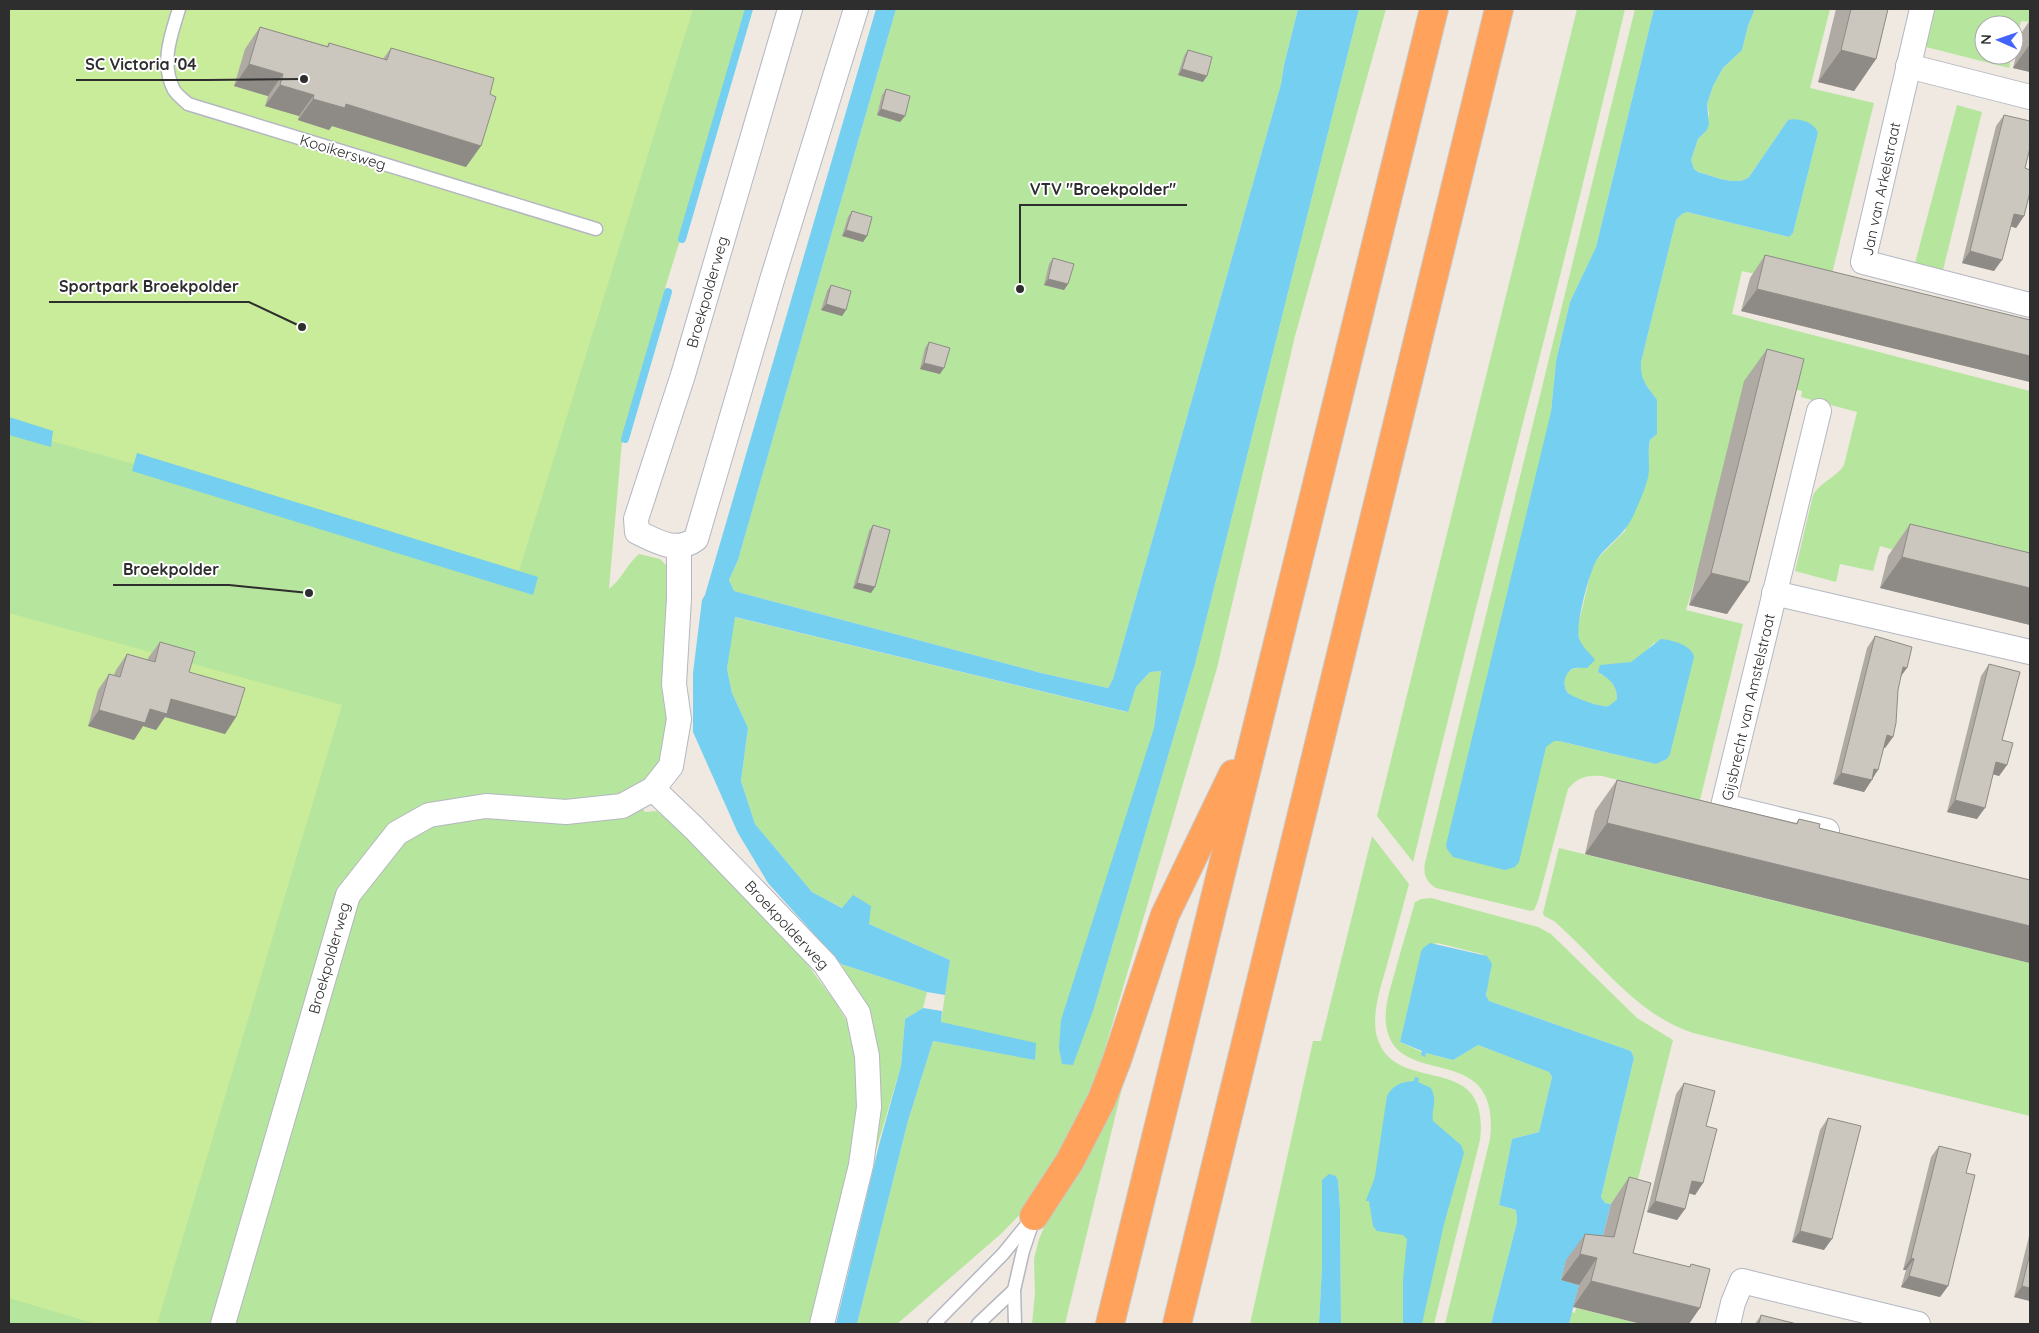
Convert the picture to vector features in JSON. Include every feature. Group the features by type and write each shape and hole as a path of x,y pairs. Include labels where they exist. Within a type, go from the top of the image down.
{"highway":[{"path":"1110,1324 1434,9"},
{"path":"1177,1324 1499,9"},
{"path":"1034,1216 1070,1161 1102,1099 1117,1060 1165,915 1257,726"}],"street":[{"name":"Broekpolderweg","path":"223,1324 348,895 397,833 429,815 457,809 486,806 566,812 622,806 653,789 671,766 679,718 674,684 679,598 679,547 661,543 637,532 636,519 683,375 790,9"},
{"path":"679,547 688,545 696,539 772,280 856,9"},
{"name":"Jan van Arkelstraat","path":"1922,9 1863,262 2030,305"},
{"path":"1908,66 2030,97"},
{"name":"Gijsbrecht van Amstelstraat","path":"1819,411 1723,806 1850,836"},
{"name":"Gijsbrecht van Amstelstraat","path":"1774,593 2030,652"},
{"name":"Broekpolderweg","path":"653,789 694,828 825,964 858,1013 867,1056 869,1108 861,1165 822,1324"},
{"path":"1728,1324 1742,1281 1918,1324"}],"lane":[{"name":"Kooikersweg","path":"179,9 167,49 168,72 174,91 188,104 596,229"},
{"path":"1015,1324 1014,1290 1034,1216"},
{"path":"934,1324 1003,1254 1034,1216"},
{"path":"978,1324 1014,1290"}],"green space":[{"path":"9,9 752,9 666,285 622,441 609,589 639,554 660,559 668,567 669,732 664,750 651,773 645,779 628,788 645,812 657,811 693,843 799,953 836,1003 849,1025 859,1073 856,1142 813,1324 9,1324"},
{"path":"9,9 693,9 519,571 137,453 134,464 51,441 53,431 9,417"},
{"path":"896,9 1298,9 1281,84 1113,679 1108,688 1041,673 734,591 729,580 738,560"},
{"path":"1359,9 1386,9 1295,336 1217,668 1102,1059 1075,1130 1026,1208 1002,1233 897,1324 857,1324 908,1121 933,1041 1034,1059 941,1022 950,960 869,924 853,896 843,908 812,892 755,824 741,781 748,728 732,693 727,669 734,617 1127,712 1136,687 1150,672 1161,671 1154,728 1094,1008 1195,664"},
{"path":"1577,9 1625,9 1413,862 1377,816"},
{"path":"1635,9 1654,9 1596,247 1570,302 1556,361 1551,412 1546,746 1554,740 1656,764 1667,759 1670,754 1655,642 1642,655 1631,662 1617,664 1600,674 1611,681 1616,691 1617,699 1610,705 1600,706 1572,696 1565,688 1564,681 1566,675 1571,670 1587,668 1577,630 1592,568 1598,558 1625,531 1649,472 1650,440 1657,434 1657,409 1648,387 1640,375 1641,362 1676,220 1687,212 1789,237 1793,233 1818,133 1788,120 1749,177 1744,180 1725,180 1698,172 1694,169 1691,160 1698,139 1707,130 1709,113 1707,104 1713,86 1723,68 1742,50 1748,26 1755,9 1830,9 1810,88 1874,103 1828,290 1742,271 1732,314 2030,391 2030,589 1880,546 1873,571 1840,564 1836,582 1795,571 1813,495 1844,465 1857,412 1801,397 1802,391 1756,379 1686,610 1743,624 1700,800 1602,776 1579,779 1568,789 1538,901 1534,910 1531,911 1436,888 1428,880 1424,867"},
{"path":"1931,9 2030,9 2030,22 2024,21 2024,15 1974,15 1974,59 1926,47 1924,37"},
{"path":"1997,65 2010,65 2009,68"},
{"path":"1957,105 1982,112 1943,270 1915,263"},
{"path":"9,613 342,705 157,1324 96,1324 9,1298"},
{"path":"1372,836 1409,884 1378,997 1375,1015 1376,1033 1385,1053 1400,1065 1456,1082 1470,1093 1479,1111 1480,1140 1434,1324 1341,1324 1340,1209 1338,1180 1336,1176 1322,1267 1319,1324 1250,1324 1313,1041 1321,1041"},
{"path":"1559,848 2030,963 2030,1116 1693,1033 1672,1024 1653,1013 1635,999 1571,936 1554,921 1544,916 1543,913"},
{"path":"1431,898 1538,927 1551,934 1637,1018 1673,1040 1631,1207 1605,1203 1601,1197 1634,1058 1631,1051 1489,1001 1487,990 1491,964 1482,954 1437,943 1423,948 1400,1042 1422,1052 1422,1056 1425,1056 1426,1053 1453,1060 1478,1045 1545,1070 1552,1077 1539,1132 1512,1139 1499,1205 1516,1210 1517,1222 1491,1324 1445,1324 1490,1139 1489,1107 1480,1087 1464,1076 1407,1057 1393,1045 1386,1024 1388,996 1415,902"},
{"path":"841,964 927,992 923,1008 905,1019 901,1066 864,1191 856,991"},
{"path":"1130,1055 1065,1324 1032,1324 1035,1293 1034,1259 1039,1239 1046,1223 1074,1181 1101,1131"},
{"path":"1576,1308 1641,1324 1569,1324 1572,1312 1575,1313"}],"water":[{"path":"876,9 896,9 738,560 729,580 734,591 1041,673 1108,688 1113,679 1281,84 1298,9 1359,9 1195,664 1094,1008 1073,1065 1062,1064 1059,1048 1061,1020 1154,728 1161,671 1150,672 1136,687 1128,712 735,617 727,669 732,693 748,728 741,781 755,824 812,892 842,908 853,895 871,906 869,924 950,960 945,995 927,992 841,964 768,883 738,833 693,732 693,673 702,600"},
{"path":"1654,9 1755,9 1748,26 1742,50 1723,68 1713,86 1707,104 1709,124 1707,130 1698,139 1691,160 1694,169 1724,180 1744,180 1749,177 1788,120 1796,119 1810,123 1818,133 1793,233 1789,237 1687,212 1676,220 1641,362 1643,378 1657,400 1657,434 1650,440 1647,480 1630,521 1622,533 1598,558 1591,573 1584,597 1579,622 1579,638 1595,660 1587,668 1574,668 1569,671 1565,680 1565,687 1571,695 1587,702 1608,706 1617,699 1617,694 1616,689 1609,680 1598,672 1600,665 1631,662 1661,639 1681,644 1690,649 1694,657 1670,754 1667,759 1656,764 1554,741 1546,747 1519,862 1515,867 1505,870 1453,857 1446,845 1551,412 1556,361 1570,302 1596,247"},
{"path":"9,417 53,431 51,447 9,435"},
{"path":"137,453 538,577 533,595 132,471"},
{"path":"1430,943 1487,956 1492,964 1486,995 1489,1001 1631,1051 1634,1058 1601,1197 1605,1203 1611,1204 1596,1264 1566,1261 1561,1280 1579,1285 1569,1324 1491,1324 1517,1222 1516,1210 1499,1205 1512,1139 1539,1132 1552,1077 1549,1072 1478,1045 1453,1060 1426,1053 1425,1057 1421,1055 1422,1051 1400,1042 1421,952"},
{"path":"923,1008 942,1011 941,1022 1036,1043 1035,1060 933,1041 908,1121 857,1324 836,1324 879,1145 901,1066 905,1019"},
{"path":"1415,1077 1419,1078 1418,1082 1431,1088 1434,1098 1433,1121 1461,1145 1464,1153 1444,1224 1422,1324 1403,1324 1403,1280 1407,1239 1403,1235 1377,1231 1373,1226 1369,1201 1366,1201 1375,1176 1387,1096 1395,1087 1401,1083 1414,1081"},
{"path":"1329,1174 1336,1176 1338,1180 1341,1324 1319,1324 1322,1267 1322,1180"}],"building":[{"path":"1851,9 1888,9 1876,59 1841,50"},
{"path":"260,27 328,47 329,43 387,60 391,48 494,78 490,94 496,97 481,146 346,104 345,108 313,99 314,95 280,85 283,74 249,64"},
{"path":"1188,50 1212,57 1207,76 1182,69"},
{"path":"886,89 910,96 905,116 881,109"},
{"path":"2004,115 2030,121 2030,148 2025,168 2030,170 2030,192 2024,216 2014,214 2002,260 1970,251"},
{"path":"852,211 872,217 867,236 846,230"},
{"path":"1765,255 2030,320 2030,356 1757,289"},
{"path":"1053,258 1074,264 1068,284 1048,279"},
{"path":"831,285 851,291 846,310 826,304"},
{"path":"929,342 950,348 944,368 924,363"},
{"path":"1767,349 1804,359 1749,582 1711,573"},
{"path":"1910,524 2030,553 2030,588 1902,557"},
{"path":"873,525 890,530 875,587 857,583"},
{"path":"1875,636 1912,647 1907,668 1903,667 1898,690 1896,723 1893,737 1887,735 1878,770 1874,769 1872,780 1841,773"},
{"path":"160,642 195,652 189,672 245,688 236,717 171,699 167,714 150,709 145,723 99,710 109,674 120,677 127,654 155,662"},
{"path":"1989,664 2020,672 2002,740 2013,743 2007,765 1996,762 1985,808 1955,800"},
{"path":"1617,780 1797,824 1799,819 1820,824 1819,828 2030,880 2030,926 1607,823"},
{"path":"1684,1083 1715,1091 1706,1126 1717,1129 1703,1183 1692,1181 1685,1209 1655,1201"},
{"path":"1828,1118 1861,1126 1832,1239 1800,1231"},
{"path":"1939,1146 1971,1154 1966,1173 1975,1175 1948,1286 1909,1276 1914,1259 1911,1258"},
{"path":"1629,1177 1651,1183 1633,1253 1690,1267 1691,1264 1710,1269 1700,1308 1591,1281 1597,1258 1580,1254 1585,1234 1614,1237"},
{"path":"2030,1253 2030,1288 2022,1286"},
{"path":"1761,1315 1797,1324 1759,1324"}],"waterway":[{"path":"682,239 749,9"},
{"path":"625,439 668,292"}],"place":[{"name":"SC Victoria '04","path":"304,79"},
{"name":"VTV \"Broekpolder\"","path":"1020,289"},
{"name":"Sportpark Broekpolder","path":"302,327"},
{"name":"Broekpolder","path":"309,593"}]}
